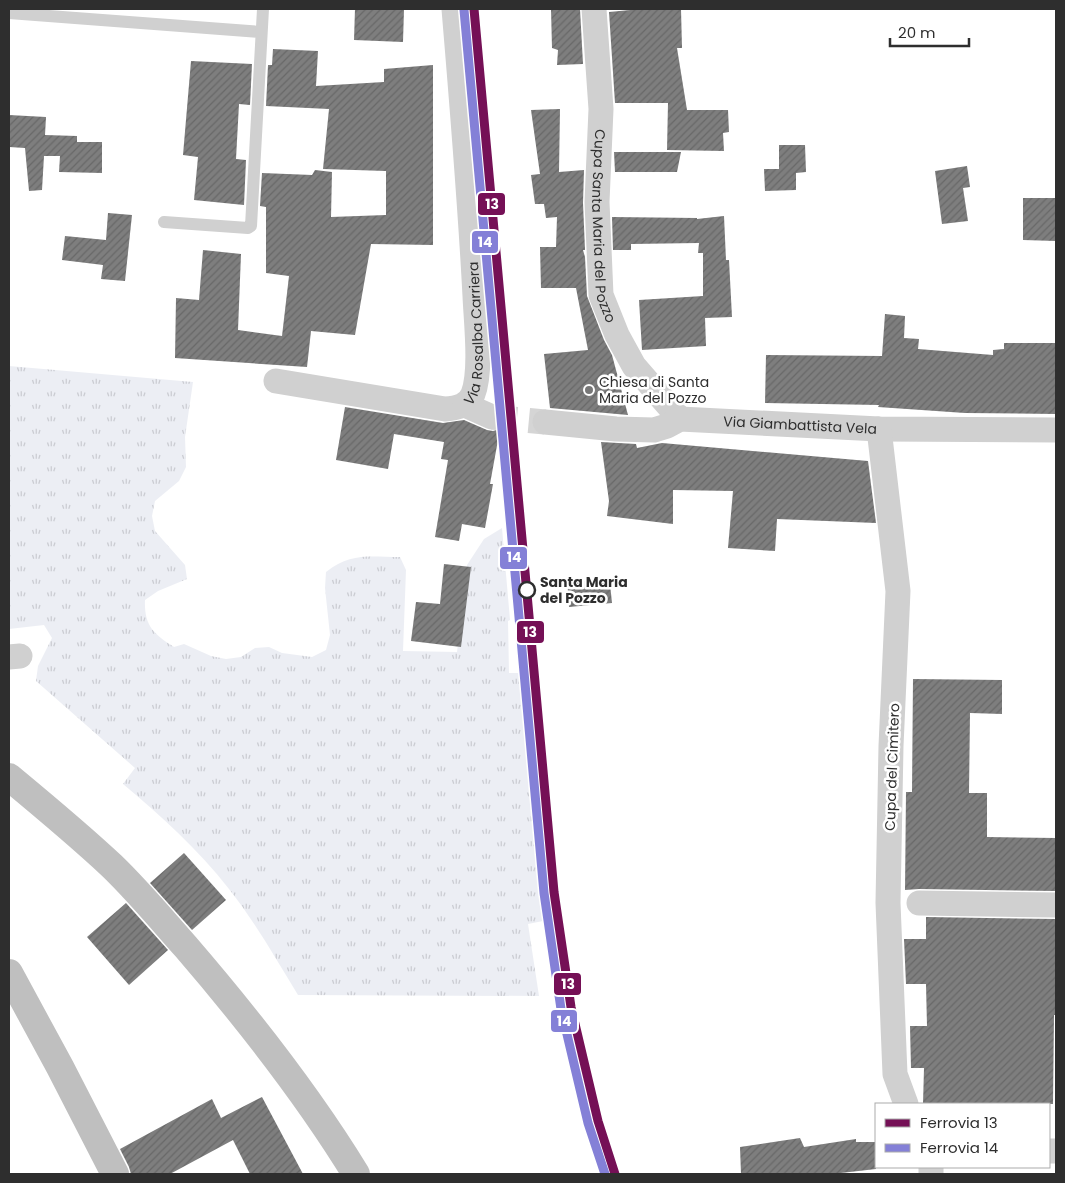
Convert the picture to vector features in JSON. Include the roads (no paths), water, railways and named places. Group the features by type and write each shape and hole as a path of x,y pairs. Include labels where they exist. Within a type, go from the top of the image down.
{"highway":[{"path":"9,777 106,861 155,912 215,981 272,1052 330,1132 356,1174"},
{"path":"9,973 115,1174"}],"street":[{"name":"Via Rosalba Carriera","path":"276,381 445,408 465,405 473,394 476,381 477,344 472,242 454,9"},
{"name":"Cupa Santa Maria del Pozzo","path":"594,9 601,109 598,202 601,295 617,335 634,366 680,419"},
{"path":"465,405 492,417"},
{"name":"Via Giambattista Vela","path":"545,422 616,429 654,430 680,419 880,429 1056,430"},
{"name":"Cupa del Cimitero","path":"880,429 898,591 891,746 888,903 895,1074 906,1103"},
{"path":"919,904 1056,905"}],"lane":[{"path":"164,222 248,228 251,226 263,9"},
{"path":"9,13 261,32"}],"tunnel":[{"path":"492,417 545,422"}],"rail line":[{"name":"13","path":"474,9 554,892 571,1007 598,1121 615,1174"},
{"name":"14","path":"464,10 544,893 561,1009 588,1123 605,1174"}],"place":[{"name":"Chiesa di Santa Maria del Pozzo","path":"589,390"},
{"name":"Santa Maria del Pozzo","path":"527,590"}]}
